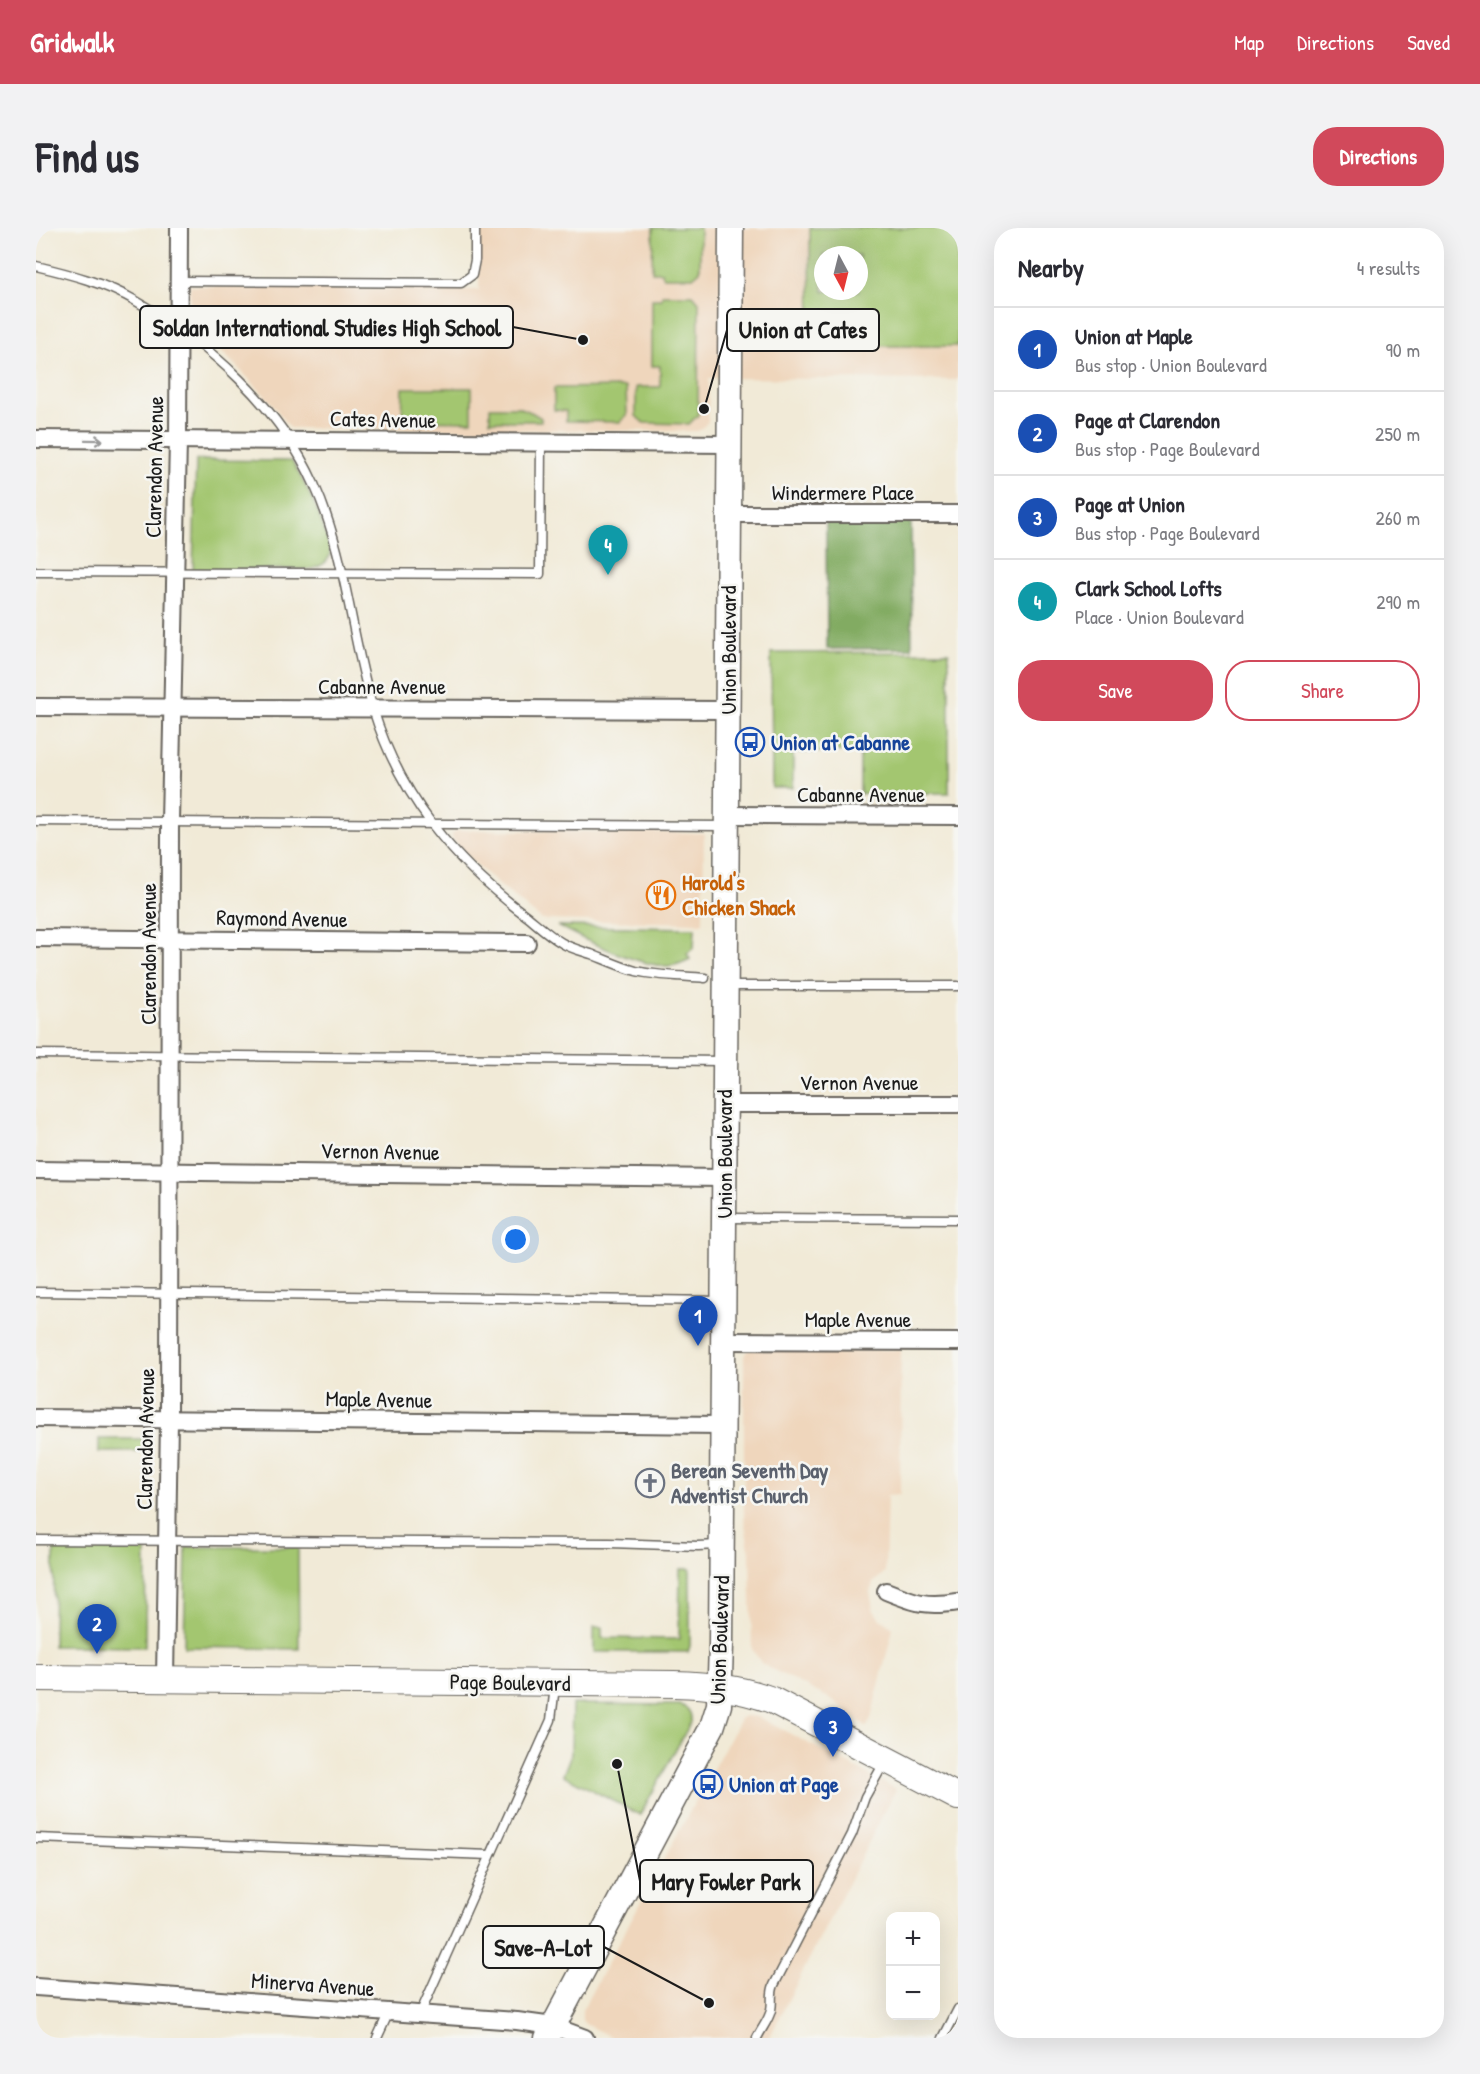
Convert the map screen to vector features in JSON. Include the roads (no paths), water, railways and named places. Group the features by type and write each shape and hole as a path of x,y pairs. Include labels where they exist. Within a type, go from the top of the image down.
{"main road":[{"name":"Union Boulevard","path":"550,2032 712,1727 719,1705 725,1061 715,982 727,821 731,228"},
{"name":"Page Boulevard","path":"36,1678 720,1686 772,1700 958,1797"}],"street":[{"name":"Clarendon Avenue","path":"165,1679 169,1419 170,822 178,441 179,228"},
{"name":"Cates Avenue","path":"36,439 729,444"},
{"name":"Windermere Place","path":"729,514 958,514"},
{"name":"Cabanne Avenue","path":"36,707 728,710"},
{"name":"Cabanne Avenue","path":"727,821 958,816"},
{"name":"Raymond Avenue","path":"36,938 527,943"},
{"name":"Vernon Avenue","path":"725,1104 958,1104"},
{"name":"Vernon Avenue","path":"36,1170 724,1179"},
{"name":"Maple Avenue","path":"723,1341 958,1342"},
{"name":"Maple Avenue","path":"36,1418 722,1425"},
{"path":"886,1591 918,1604 939,1605 958,1602"},
{"name":"Minerva Avenue","path":"36,1987 420,2014 585,2038"}],"lane":[{"path":"178,281 461,283 472,275 475,260 475,228"},
{"path":"36,266 78,276 134,300 178,328 209,352 250,390 291,440 322,502 332,529 373,709 398,772 430,825 461,860 503,899 563,944 638,971 715,982 958,986"},
{"path":"36,572 540,574 542,443"},
{"path":"36,821 430,825 727,821"},
{"path":"36,1054 725,1061"},
{"path":"724,1218 958,1219"},
{"path":"36,1292 723,1301"},
{"path":"36,1540 600,1543 698,1546 722,1544"},
{"path":"420,2014 551,1720 556,1683"},
{"path":"757,2038 771,2013 770,1993 852,1834 866,1797 885,1760"},
{"path":"36,1839 490,1856"},
{"path":"943,2038 958,2009"},
{"path":"377,2038 389,2012"}],"place":[{"name":"Soldan International Studies High School","path":"583,340"},
{"name":"Union at Cates","path":"704,409"},
{"name":"Clark School Lofts","path":"608,575"},
{"name":"Union at Cabanne","path":"750,742"},
{"name":"Harold's Chicken Shack","path":"661,895"},
{"name":"Union at Maple","path":"698,1346"},
{"name":"Berean Seventh Day Adventist Church","path":"650,1483"},
{"name":"Page at Clarendon","path":"97,1654"},
{"name":"Page at Union","path":"833,1757"},
{"name":"Mary Fowler Park","path":"617,1764"},
{"name":"Union at Page","path":"708,1784"},
{"name":"Save-A-Lot","path":"709,2003"}]}
